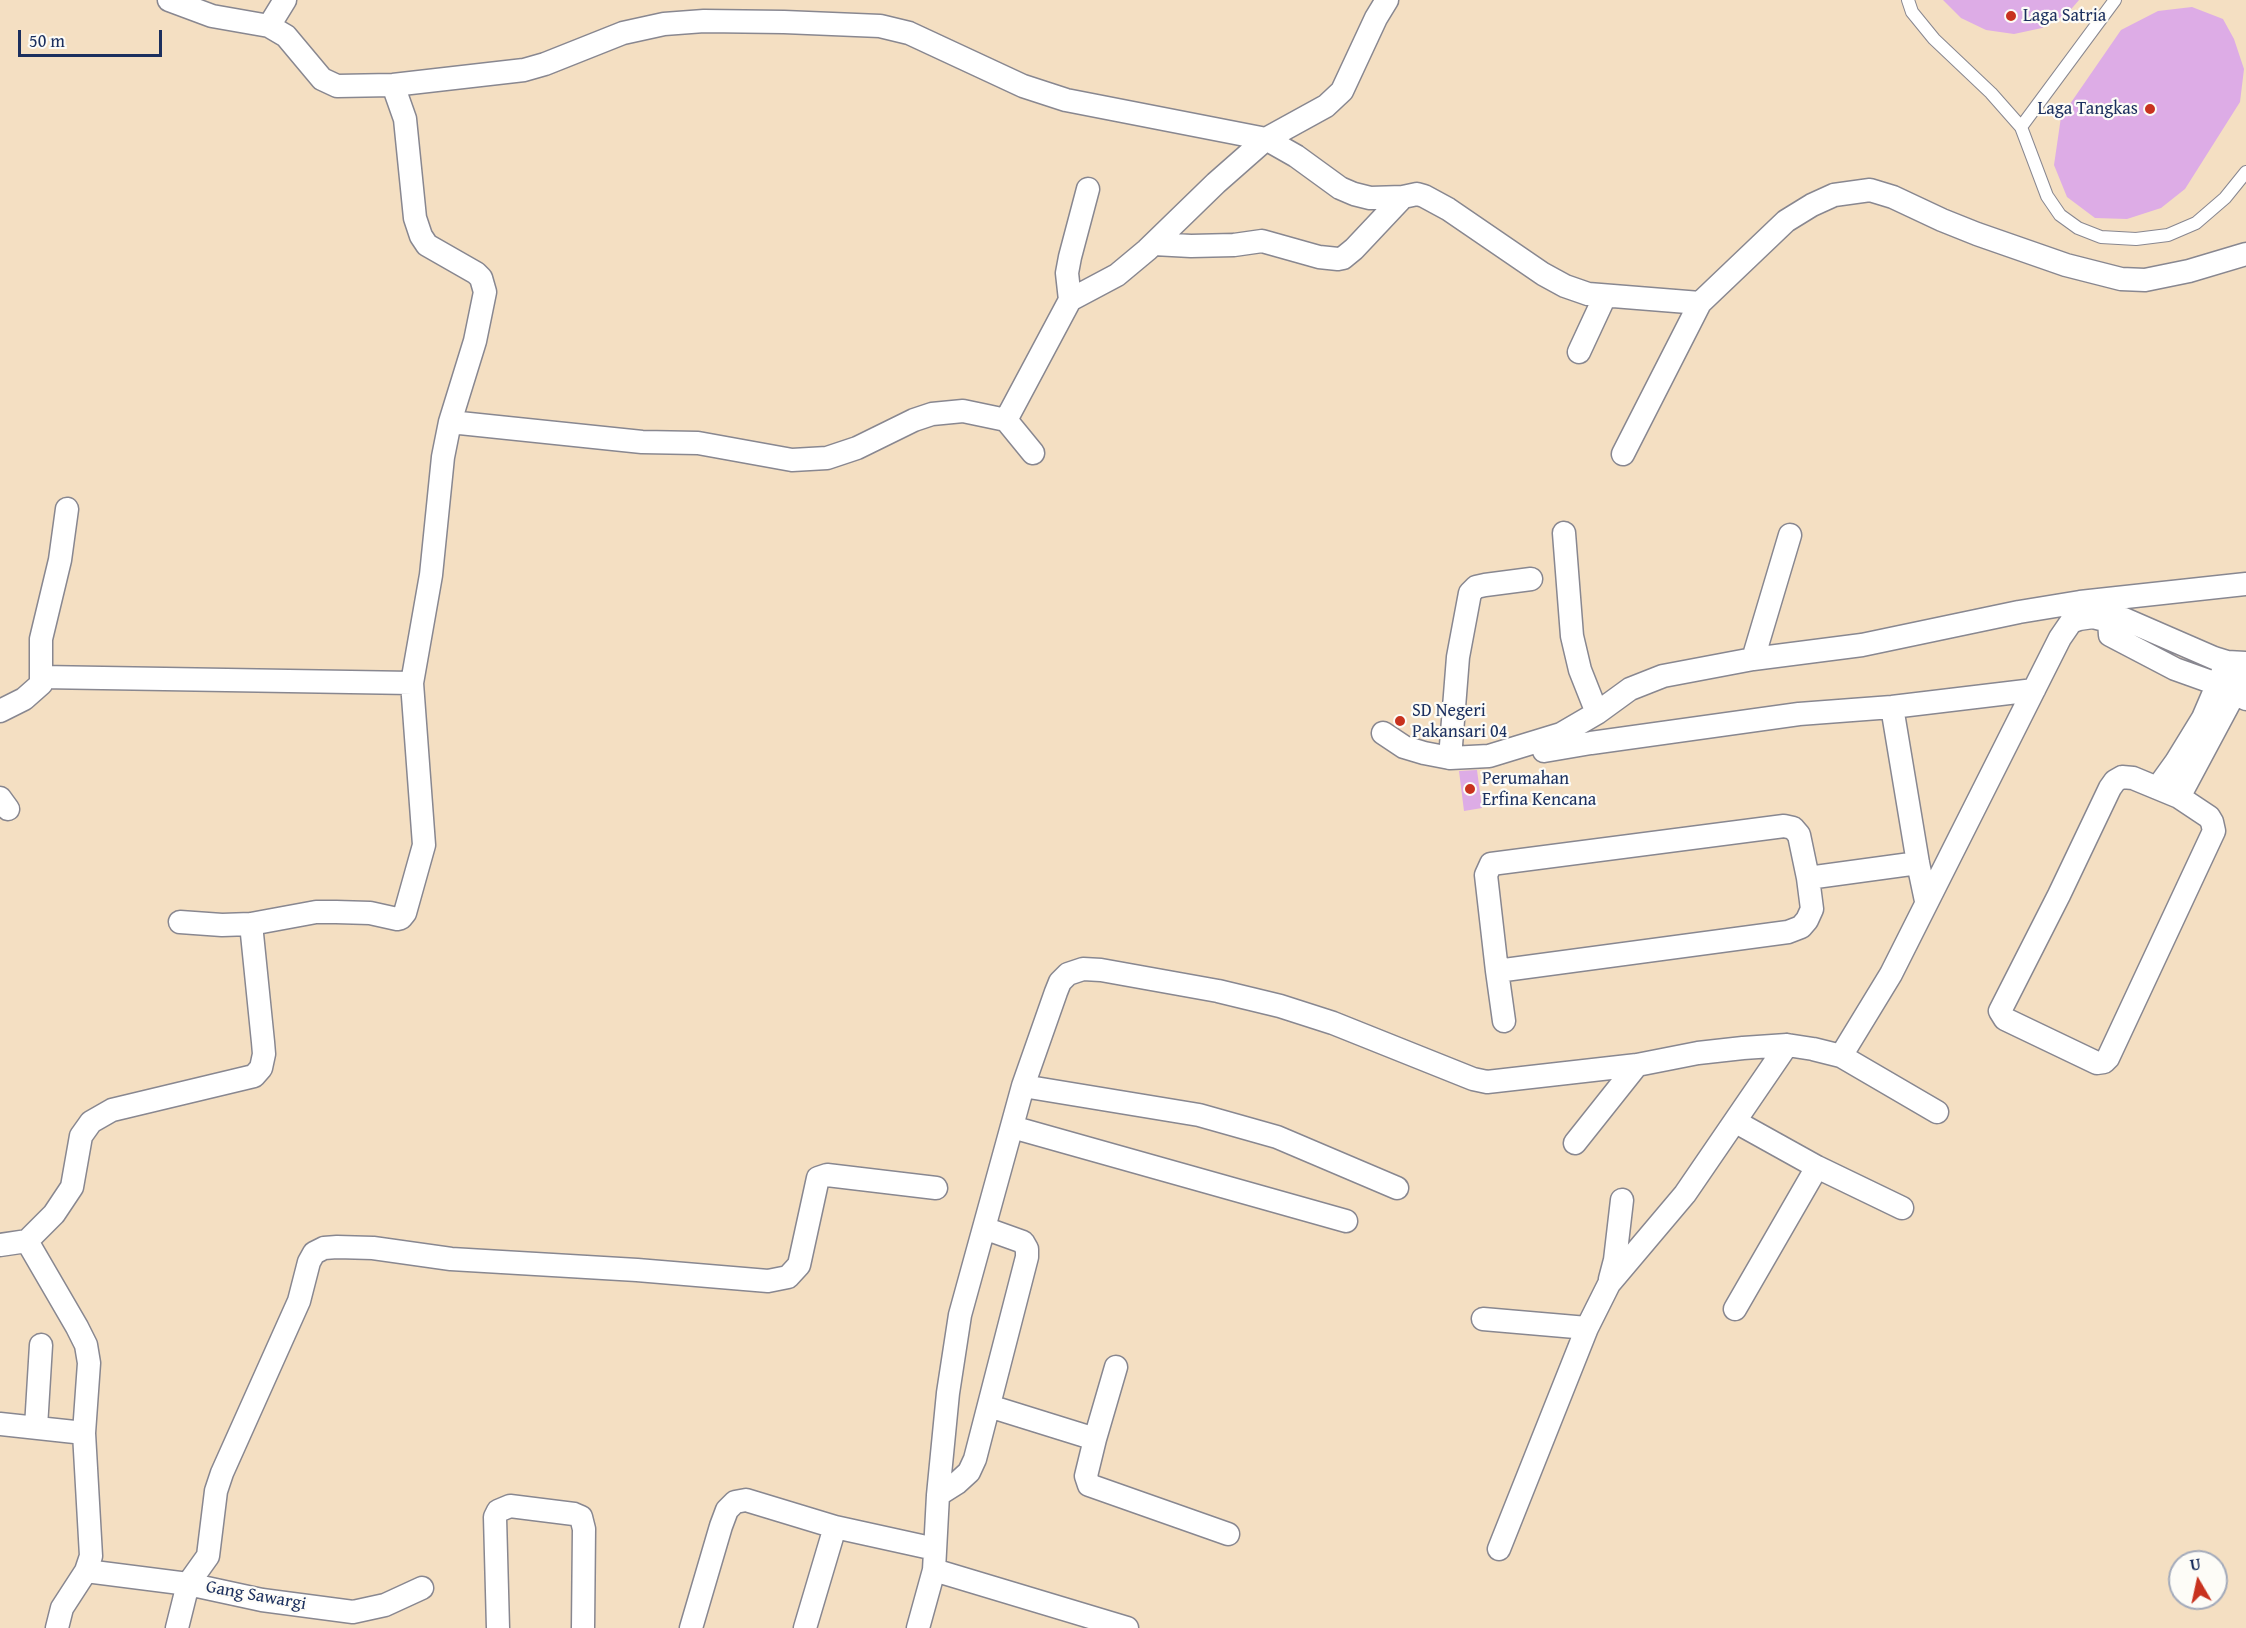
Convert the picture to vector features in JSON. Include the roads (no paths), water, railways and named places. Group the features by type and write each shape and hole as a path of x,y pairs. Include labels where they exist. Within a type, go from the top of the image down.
{"street":[{"path":"169,0 212,15 269,26 286,36 322,79 337,86 393,85 524,70 546,64 623,33 664,24 716,21 880,26 909,33 1023,86 1066,100 1266,139 1296,156 1340,188 1354,194 1370,198 1403,197 1417,194 1424,196 1448,209 1543,274 1580,291 1605,296 1700,303"},
{"path":"269,26 285,0"},
{"path":"1070,300 1118,275 1266,139 1326,106 1342,91 1376,18 1387,0"},
{"path":"180,922 222,925 251,924 316,912 370,913 397,920 405,913 424,845 423,806 412,683 431,575 443,457 450,422 475,341 484,292 481,278 476,273 427,245 421,236 416,218 405,119 393,85"},
{"path":"1006,420 1070,300 1067,273 1088,189"},
{"path":"1623,454 1700,303 1786,221 1834,195 1870,190 1893,197 1977,234 2066,265 2121,279 2145,280 2189,271 2243,249"},
{"path":"1154,244 1224,246 1262,241 1319,257 1338,259 1343,258 1354,249 1403,197"},
{"path":"1579,352 1605,296"},
{"path":"450,422 642,442 698,443 792,460 827,458 857,448 914,420 933,414 963,411 1006,420 1033,453"},
{"path":"0,711 24,699 41,684 41,639 60,560 67,509"},
{"path":"1564,533 1572,636 1580,670 1598,713"},
{"path":"1753,659 1790,534"},
{"path":"1451,763 1458,657 1470,593 1476,587 1531,579"},
{"path":"1451,763 1489,756 1561,734 1598,713 1630,689 1663,676 1753,659 1862,645 2019,612 2080,602 2246,584"},
{"path":"1841,1056 1891,974 2060,638 2071,622 2092,617 2109,621 2122,618 2214,658 2240,664 2233,692 2179,797"},
{"path":"2109,621 2110,635 2175,669 2233,692"},
{"path":"41,677 412,683"},
{"path":"1383,733 1404,747 1451,763 1799,714 2034,690"},
{"path":"2157,787 2203,718 2233,692"},
{"path":"1892,706 1926,901"},
{"path":"2122,777 2133,778 2157,787 2179,797 2209,817 2214,826 2213,836 2108,1058 2104,1062 2097,1063 2005,1019 2001,1014 2001,1007 2060,895 2115,781 2122,777"},
{"path":"1497,971 1788,932 1801,927 1812,909 1799,835 1793,828 1784,826 1491,864 1486,875 1497,971 1504,1021"},
{"path":"1808,878 1918,863"},
{"path":"0,1245 27,1241 54,1214 72,1187 81,1136 91,1122 112,1110 254,1076 261,1068 264,1048 251,924"},
{"path":"918,1628 935,1560 938,1495 948,1393 960,1315 1023,1086 1060,982 1068,974 1083,969 1101,970 1218,991 1280,1006 1333,1023 1451,1071 1487,1082 1637,1065 1698,1053 1787,1046 1813,1049 1841,1056 1937,1112"},
{"path":"1609,1284 1678,1202 1787,1046"},
{"path":"1575,1143 1637,1065"},
{"path":"1023,1086 1199,1115 1277,1137 1396,1188"},
{"path":"1736,1122 1817,1167 1902,1208"},
{"path":"1012,1126 1346,1221"},
{"path":"1735,1308 1817,1167"},
{"path":"177,1628 188,1584 208,1556 216,1491 222,1473 298,1301 309,1262 314,1253 324,1248 374,1248 451,1259 637,1270 768,1281 788,1277 799,1265 818,1178 827,1175 936,1188"},
{"path":"1499,1549 1587,1328 1609,1284 1615,1260 1622,1200"},
{"path":"938,1495 969,1472 975,1459 1027,1257 1027,1249 1023,1242 984,1228"},
{"path":"27,1241 86,1345 89,1363 84,1433 91,1556 86,1571 62,1608 57,1628"},
{"path":"1483,1319 1587,1328"},
{"path":"36,1427 41,1345"},
{"path":"1116,1367 1095,1438 1086,1482 1228,1534"},
{"path":"989,1406 1095,1438"},
{"path":"0,1424 84,1433"},
{"path":"692,1628 727,1510 735,1502 746,1500 935,1560 1127,1628"},
{"path":"498,1628 494,1526 498,1511 510,1506 574,1514 580,1517 584,1528 583,1628"},
{"path":"805,1628 835,1527"},
{"name":"Gang Sawargi","path":"86,1571 188,1584 262,1600 353,1612 385,1605 422,1588"}],"lane":[{"path":"1908,0 1912,12 1934,39 1991,93 2021,127 2047,196 2060,215 2078,228 2101,237 2136,239 2168,235 2196,223 2225,198 2246,172"},
{"path":"2021,127 2115,0"}],"place":[{"name":"Laga Satria","path":"2011,16"},
{"name":"Laga Tangkas","path":"2150,109"},
{"name":"SD Negeri Pakansari 04","path":"1400,721"},
{"name":"Perumahan Erfina Kencana","path":"1470,789"}]}
